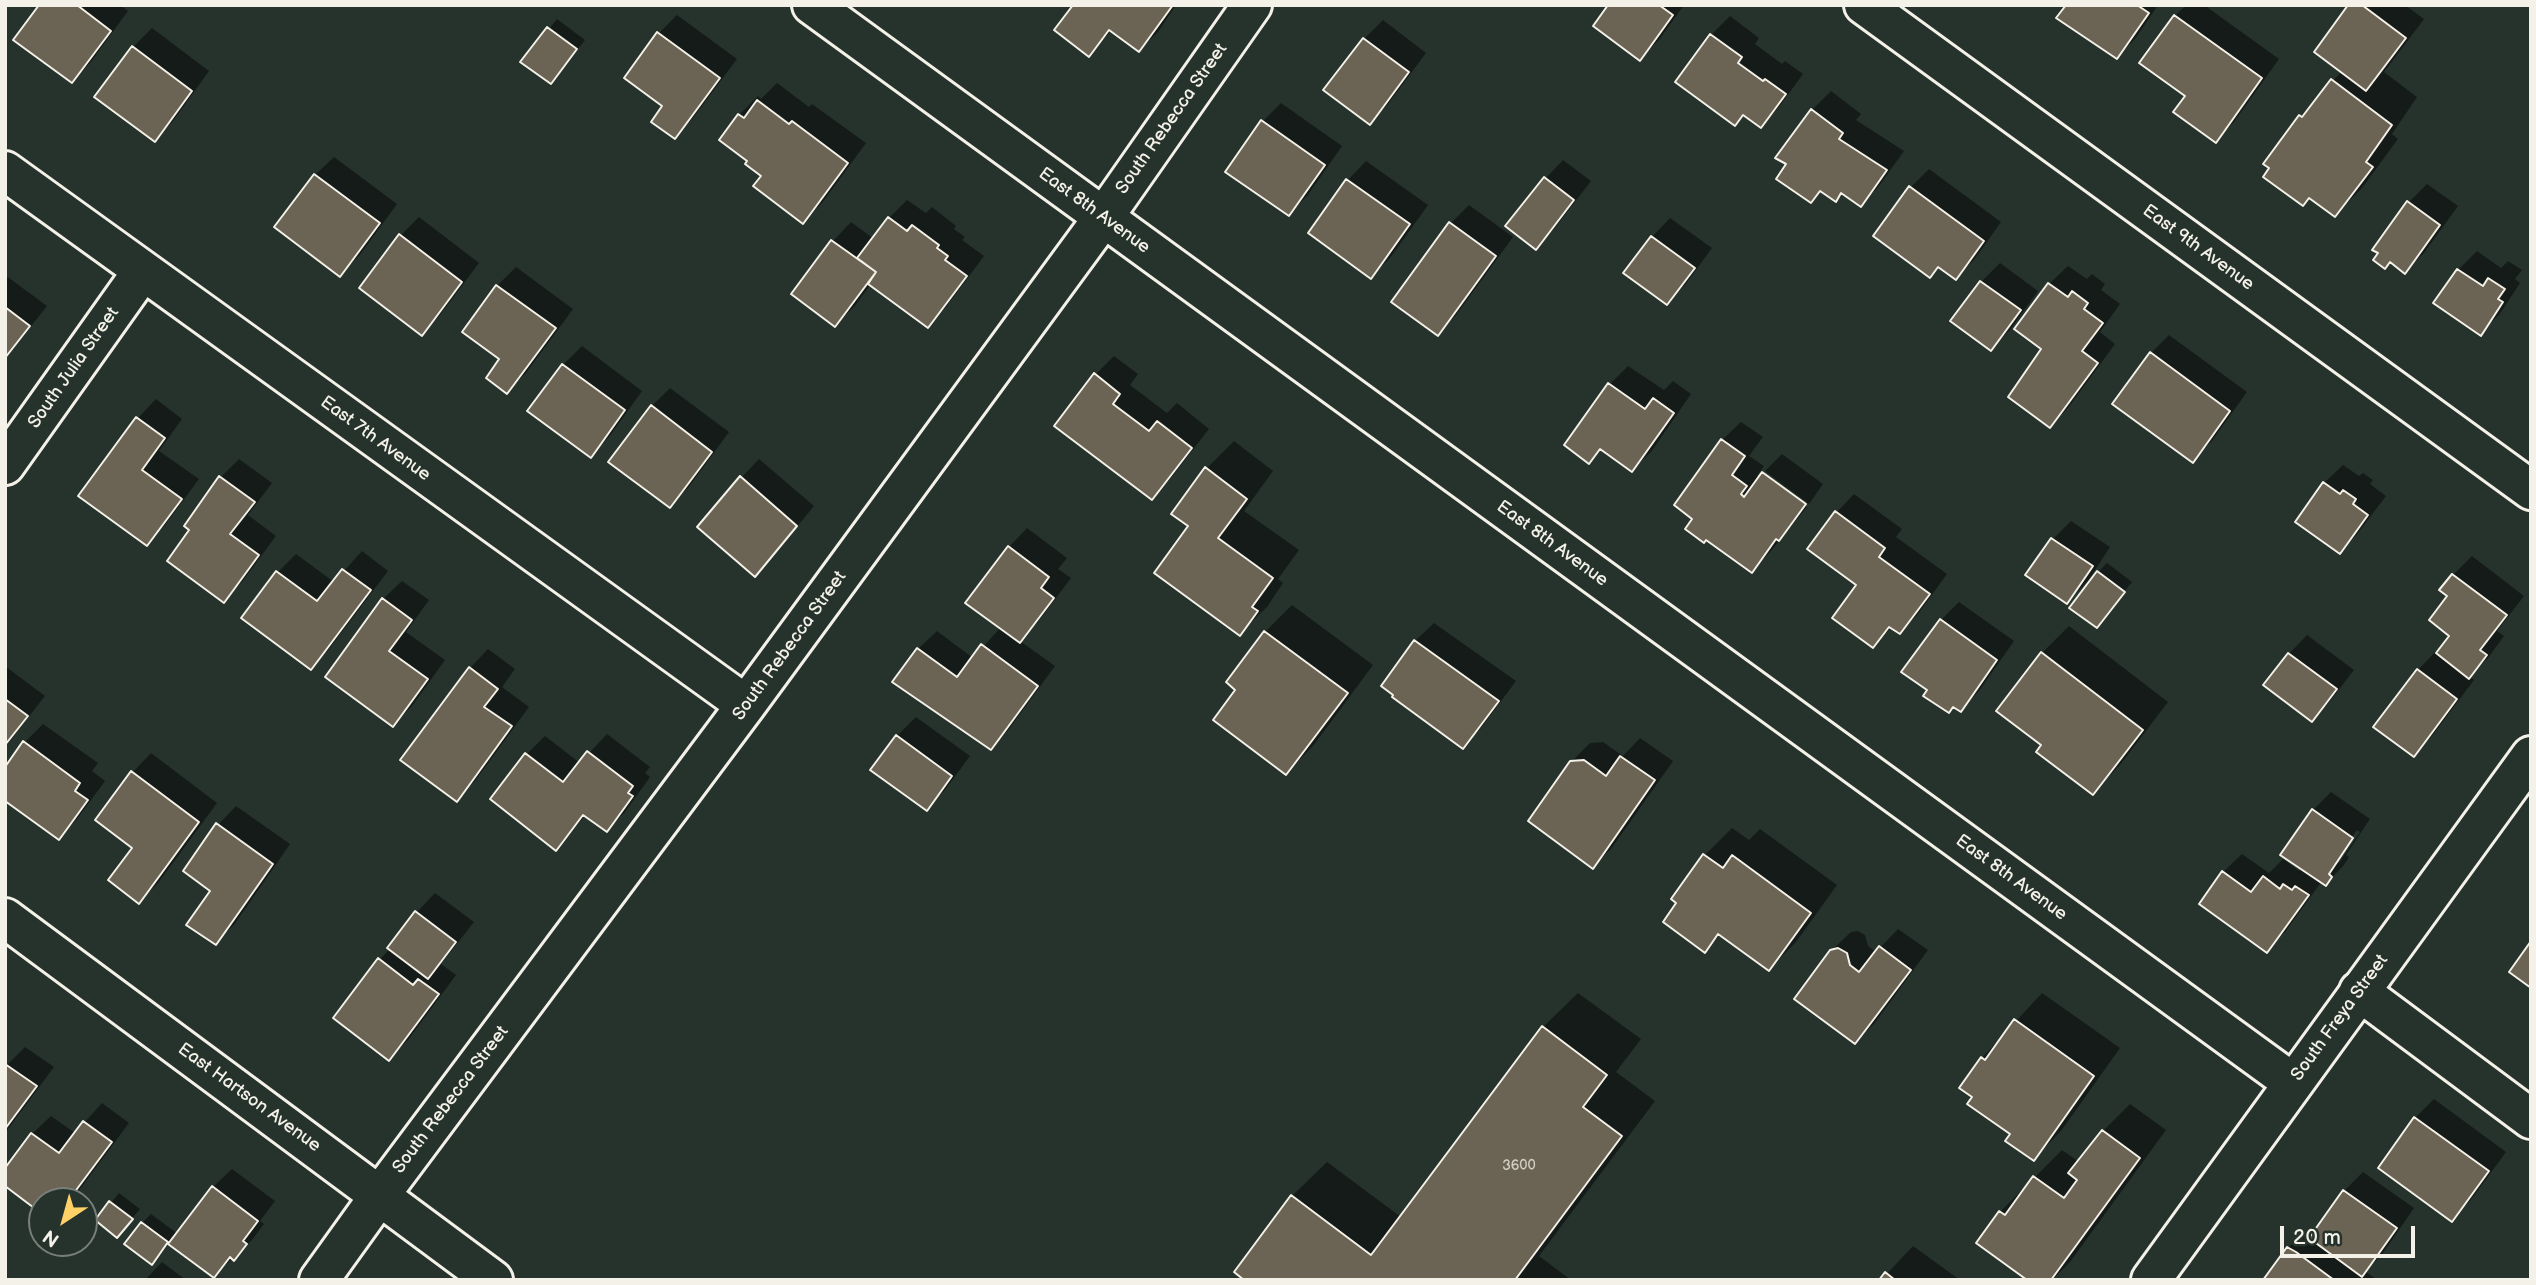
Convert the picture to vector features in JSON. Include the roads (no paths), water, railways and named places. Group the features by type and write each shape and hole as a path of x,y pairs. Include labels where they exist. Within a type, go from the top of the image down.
{"street":[{"name":"East 8th Avenue","path":"812,5 2293,1083"},
{"name":"South Rebecca Street","path":"319,1280 1103,218 1252,5"},
{"name":"East 9th Avenue","path":"1864,5 2531,490"},
{"name":"East 7th Avenue","path":"5,171 746,705"},
{"name":"South Julia Street","path":"5,465 142,272"},
{"name":"South Freya Street","path":"2151,1280 2531,756"},
{"name":"East Hartson Avenue","path":"5,918 493,1280"},
{"path":"2359,991 2531,1119"}]}
